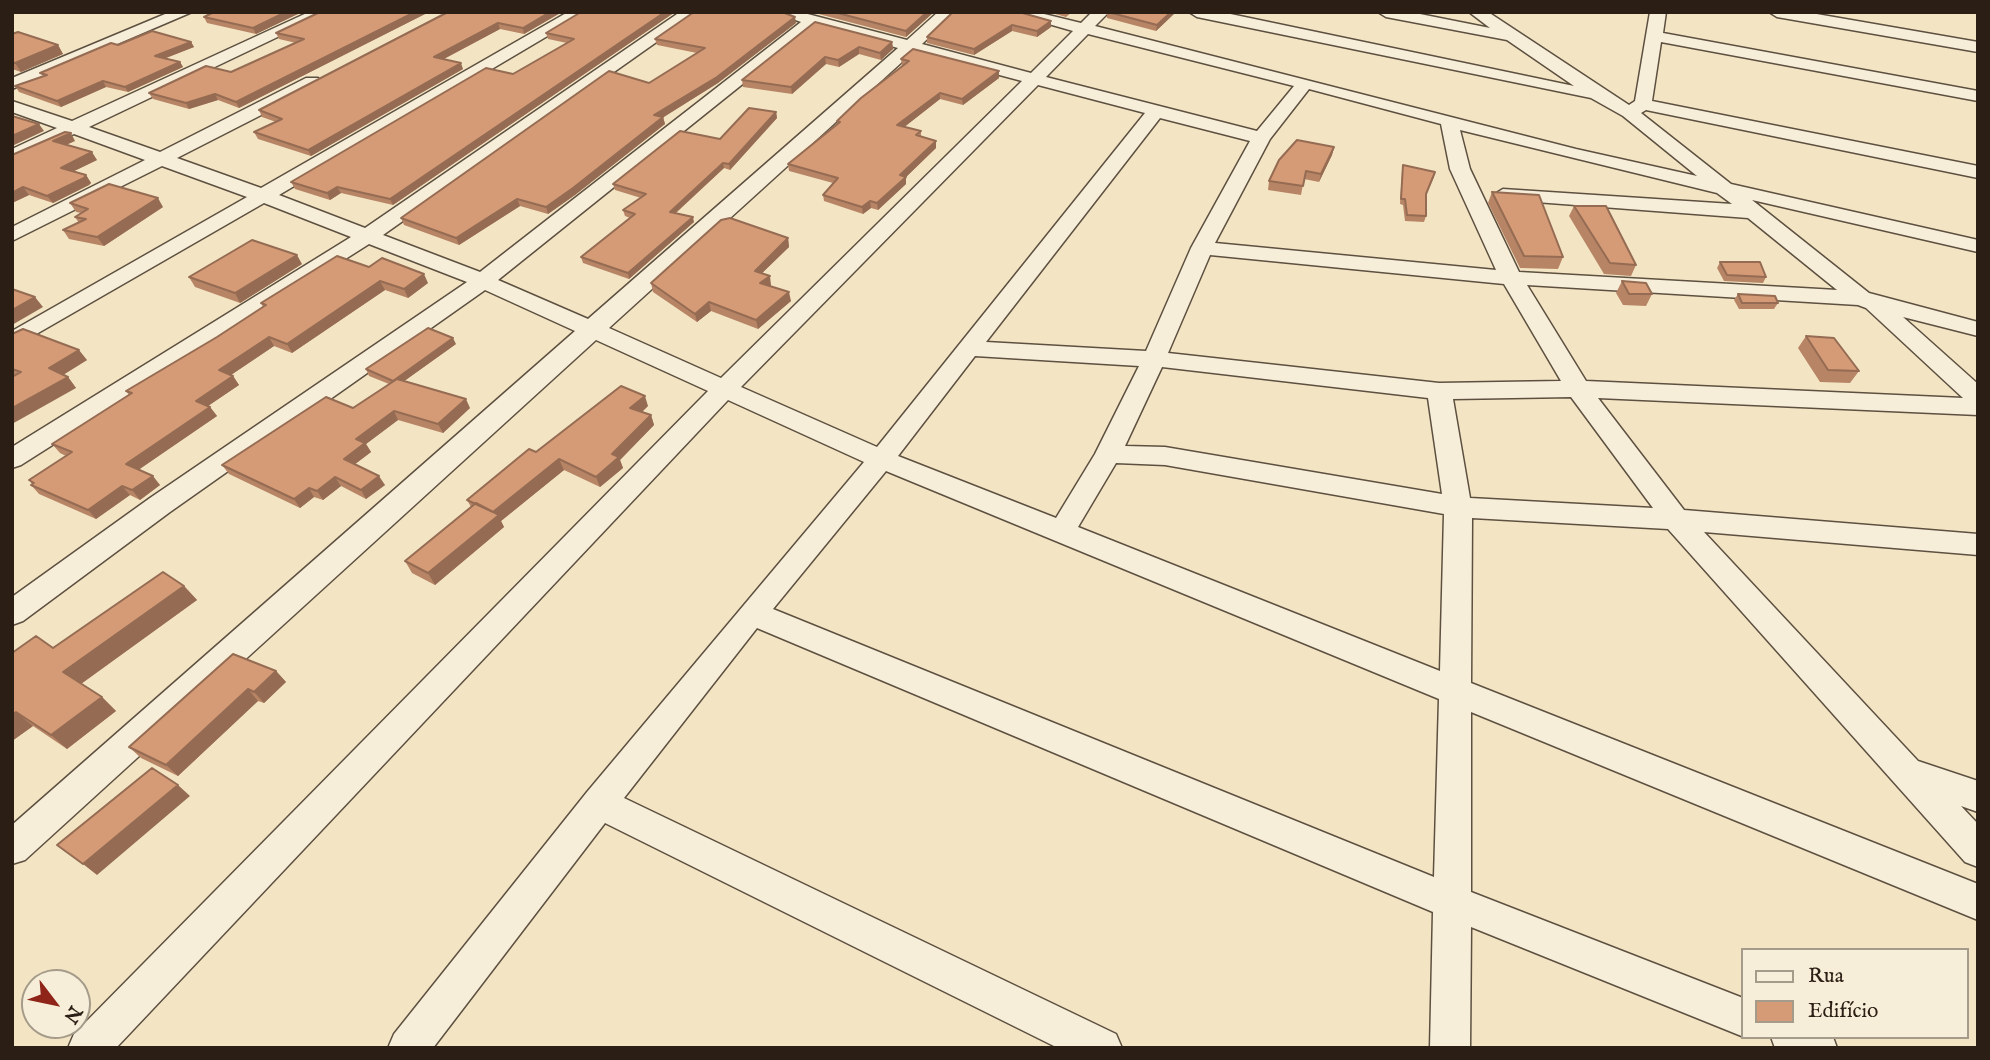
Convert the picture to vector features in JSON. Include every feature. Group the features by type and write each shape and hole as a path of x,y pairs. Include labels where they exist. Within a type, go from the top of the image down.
{"street":[{"path":"12,84 184,12"},
{"path":"12,156 322,12"},
{"path":"12,341 580,12"},
{"path":"12,459 368,236 691,12"},
{"path":"781,12 1261,138"},
{"path":"12,849 948,12"},
{"path":"1015,12 1092,21 1305,83 1574,154 1978,246"},
{"path":"1197,12 1600,96 1636,108 1978,172"},
{"path":"1386,12 1510,37"},
{"path":"1477,12 1600,96"},
{"path":"1636,108 1658,12"},
{"path":"1777,12 1978,47"},
{"path":"12,613 160,505 483,281 813,20"},
{"path":"89,1048 724,389 1031,79 1092,21"},
{"path":"1654,36 1978,96"},
{"path":"12,235 325,76"},
{"path":"1061,533 1108,453 1154,359 1202,248 1261,138 1305,83"},
{"path":"12,106 261,195 483,281 881,459 1978,902"},
{"path":"1636,108 1728,190 1867,300 1978,398"},
{"path":"417,1045 598,803 751,613 881,459 966,348 1156,111"},
{"path":"1449,121 1460,169 1470,192 1512,278 1578,389 1676,519 1978,850"},
{"path":"1470,192 1755,212"},
{"path":"1202,248 1512,278 1867,300 1978,329"},
{"path":"966,348 1154,359 1439,391 1578,389 1978,407"},
{"path":"1439,391 1458,506 1453,691 1450,1048"},
{"path":"1108,453 1165,456 1458,506 1676,519 1978,545"},
{"path":"751,613 1452,902 1742,1018"},
{"path":"1906,771 1978,797"},
{"path":"598,803 1102,1048"},
{"path":"1796,1039 1817,1048"}],"building":[{"path":"214,12 286,12 253,28 204,17"},
{"path":"320,12 415,12 236,102 215,94 186,103 149,93 206,66 231,72 304,39 276,33"},
{"path":"448,12 550,12 523,28 498,23 434,57 461,63 308,150 254,132 282,119 259,110"},
{"path":"581,12 665,12 390,199 337,187 327,193 291,182 486,68 513,74 574,39 546,33"},
{"path":"694,12 782,12 795,17 717,77 654,115 663,117 546,207 517,199 456,238 401,218 609,71 649,83 705,48 655,39"},
{"path":"834,12 927,12 906,31"},
{"path":"953,12 1019,12 1051,21 1037,31 1012,25 974,49 927,37"},
{"path":"1108,12 1171,12 1157,25"},
{"path":"815,22 892,42 880,53 859,47 838,60 825,57 791,87 742,80"},
{"path":"152,31 191,42 155,56 180,62 125,87 103,81 57,101 15,86 47,75 40,73 111,43 118,45"},
{"path":"18,32 58,45 15,63 12,62 12,34"},
{"path":"913,49 999,71 962,99 940,93 897,125 921,131 916,135 936,141 900,175 906,177 877,203 870,201 862,207 823,195 838,178 788,164 840,122 837,121 861,98 909,61 901,59"},
{"path":"749,108 776,112 729,164 723,163 670,212 693,217 628,273 581,257 635,214 623,210 646,194 613,184 680,131 720,139"},
{"path":"12,116 39,124 12,136"},
{"path":"65,132 71,133 53,141 92,152 61,168 86,175 84,178 47,196 23,187 12,193 12,155"},
{"path":"1297,140 1334,147 1321,174 1306,171 1303,186 1269,181 1279,160"},
{"path":"1403,165 1435,172 1426,194 1426,216 1407,215 1405,199 1401,199"},
{"path":"109,184 158,198 97,237 63,230 86,219 75,217 88,209 70,203"},
{"path":"1492,192 1539,195 1563,257 1524,256"},
{"path":"1574,206 1606,206 1636,265 1610,263"},
{"path":"730,218 788,238 755,271 770,276 760,283 789,292 756,320 709,302 695,314 651,283 721,220"},
{"path":"252,240 297,255 235,293 189,277"},
{"path":"337,256 369,267 382,258 424,274 404,289 380,281 287,344 269,337 219,370 233,376 196,401 210,407 126,464 153,476 132,490 122,486 88,510 31,485 34,483 29,480 72,452 52,444 132,393 126,391 217,337 266,305 261,303"},
{"path":"1720,262 1760,262 1766,277 1727,275"},
{"path":"1622,281 1646,283 1652,294 1629,294"},
{"path":"12,289 35,297 12,310"},
{"path":"1738,294 1775,296 1778,303 1742,303"},
{"path":"428,328 453,338 393,381 366,369"},
{"path":"23,329 79,350 49,368 68,377 12,408 12,377 21,372 12,369 12,334"},
{"path":"1806,336 1834,338 1859,371 1828,370"},
{"path":"397,379 466,399 438,424 394,411 356,439 365,443 344,459 379,476 361,490 335,477 317,491 309,488 294,499 222,465 326,397 353,408"},
{"path":"621,386 645,396 630,408 651,415 612,454 619,457 596,477 559,459 493,512 467,500 529,449 536,452"},
{"path":"476,503 499,515 428,573 405,561"},
{"path":"163,572 184,586 63,672 102,697 51,735 16,712 12,715 12,653 36,636 53,648"},
{"path":"233,654 276,671 254,692 248,689 166,765 129,747"},
{"path":"152,768 178,785 83,864 57,845"}]}
